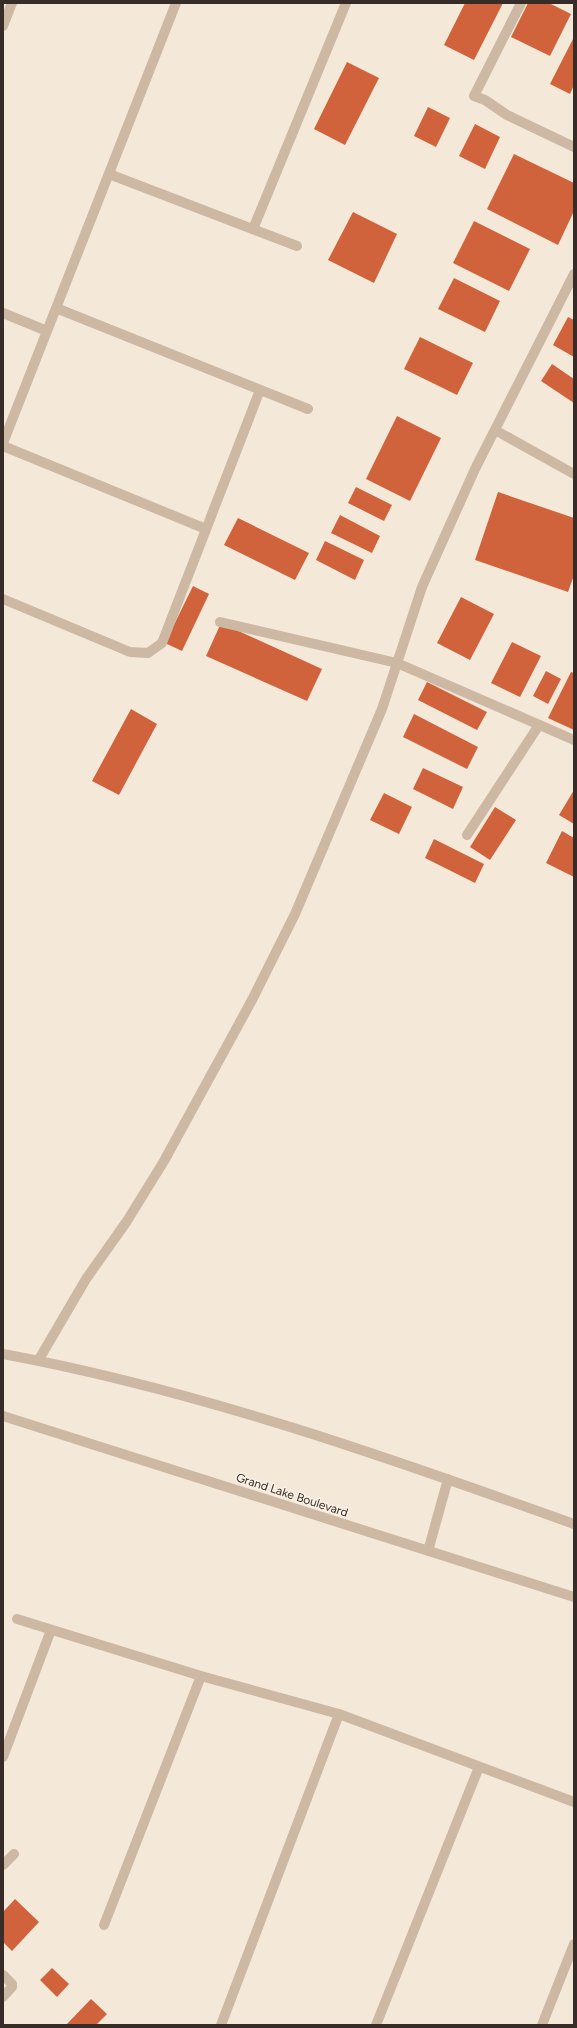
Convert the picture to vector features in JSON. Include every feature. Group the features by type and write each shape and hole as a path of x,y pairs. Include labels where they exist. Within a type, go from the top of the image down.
{"street":[{"path":"3,26 12,3"},
{"path":"176,3 3,444 206,530"},
{"path":"253,229 346,3"},
{"path":"521,3 474,96 485,100 507,115 574,147"},
{"path":"109,174 297,246"},
{"path":"38,1361 86,1279 127,1221 164,1161 252,1000 295,914 382,709 422,587 494,430 574,274"},
{"path":"56,308 308,409"},
{"path":"3,313 47,331"},
{"path":"3,599 130,652 148,653 162,643 260,390"},
{"path":"494,430 574,474"},
{"path":"220,622 397,663 574,740"},
{"path":"467,834 539,725"},
{"path":"3,1354 38,1361 207,1402 448,1479 574,1524"},
{"name":"Grand Lake Boulevard","path":"3,1416 574,1597"},
{"path":"428,1551 448,1479"},
{"path":"17,1619 201,1676 339,1714 574,1802"},
{"path":"3,1757 51,1630"},
{"path":"104,1925 201,1676"},
{"path":"221,2025 339,1714"},
{"path":"376,2025 479,1767"},
{"path":"3,1865 14,1854"},
{"path":"542,2025 574,1944"},
{"path":"3,1975 12,1984 12,1987 3,1997"}],"building":[{"path":"465,3 503,3 474,60 444,45"},
{"path":"528,3 549,3 571,14 550,56 511,37"},
{"path":"574,37 574,85 570,94 550,84"},
{"path":"347,62 379,78 345,145 314,129"},
{"path":"428,107 450,118 436,147 414,136"},
{"path":"475,124 500,137 485,169 459,156"},
{"path":"514,154 574,183 574,211 558,245 487,209"},
{"path":"353,212 397,234 374,283 328,260"},
{"path":"474,221 530,249 509,291 453,263"},
{"path":"454,278 500,301 485,332 438,309"},
{"path":"568,317 574,320 574,357 553,345"},
{"path":"420,337 473,363 457,395 404,369"},
{"path":"552,364 574,379 574,403 541,381"},
{"path":"397,416 441,438 410,501 366,479"},
{"path":"356,487 392,505 384,521 348,503"},
{"path":"498,492 574,518 574,575 568,592 475,560"},
{"path":"340,515 380,536 372,553 331,533"},
{"path":"238,518 309,553 295,580 224,545"},
{"path":"325,541 364,560 355,580 316,560"},
{"path":"193,586 209,594 182,651 165,643"},
{"path":"461,597 494,614 470,660 437,643"},
{"path":"221,623 322,669 307,701 206,656"},
{"path":"512,642 541,656 520,697 491,683"},
{"path":"546,671 561,679 548,704 533,696"},
{"path":"571,672 574,673 574,730 548,718"},
{"path":"427,682 487,712 477,730 418,700"},
{"path":"131,709 157,724 119,795 92,781"},
{"path":"414,714 478,747 467,769 403,737"},
{"path":"423,768 463,787 453,809 413,789"},
{"path":"574,790 574,824 559,815"},
{"path":"384,793 412,807 399,834 370,820"},
{"path":"495,807 516,820 490,860 470,847"},
{"path":"562,831 574,838 574,877 546,863"},
{"path":"434,839 484,864 475,883 425,858"},
{"path":"15,1899 39,1922 12,1951 3,1942 3,1912"},
{"path":"52,1968 69,1984 57,1997 40,1980"},
{"path":"91,1999 107,2014 96,2025 66,2025"}]}
